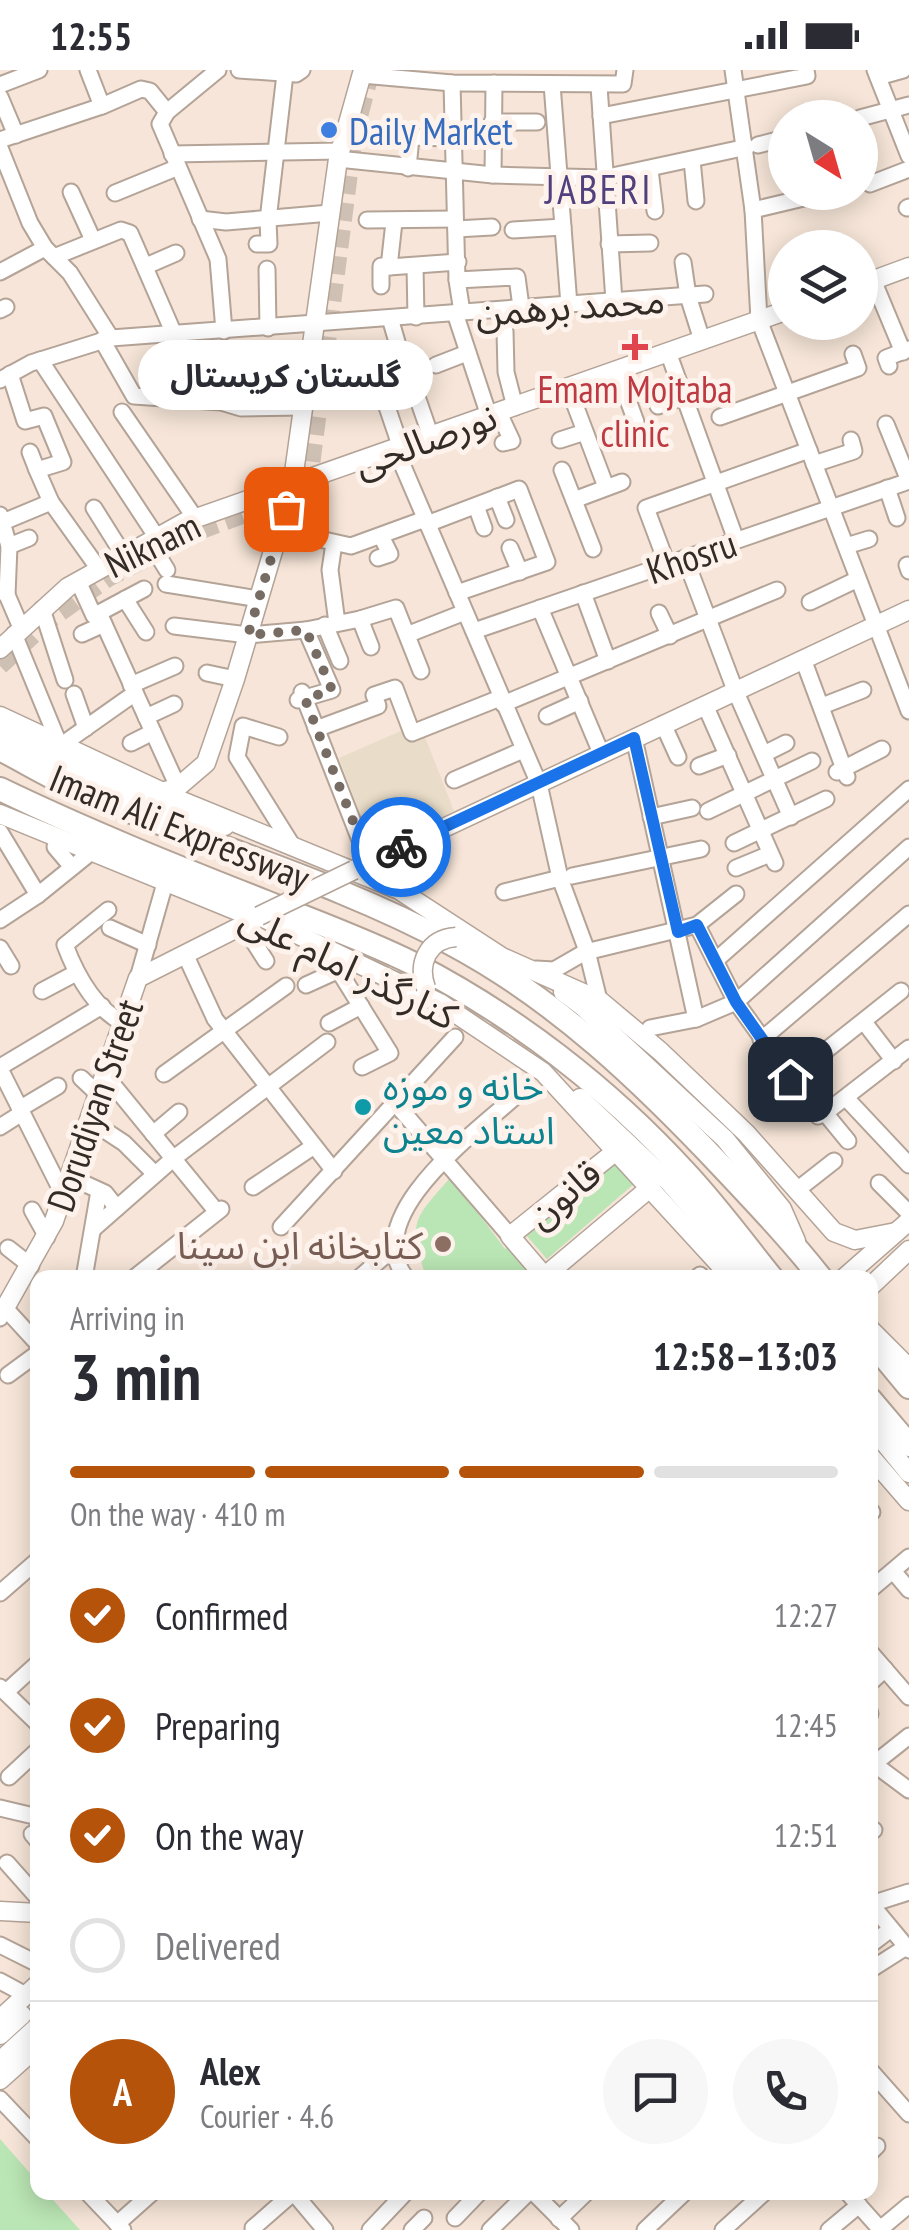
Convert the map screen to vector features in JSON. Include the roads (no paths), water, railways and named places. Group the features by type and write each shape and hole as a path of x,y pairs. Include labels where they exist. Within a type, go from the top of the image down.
{"highway":[{"name":"Imam Ali Expressway","path":"0,750 86,794 356,897 480,961 588,1037 628,1071 815,1270"},
{"name":"Imam Ali Expressway","path":"0,789 359,938 417,966 502,1018 561,1058 634,1119 686,1174 765,1270"},
{"path":"878,1350 909,1387"},
{"path":"878,1408 909,1445"}],"main road":[{"path":"170,789 196,775 206,763 292,487 339,155 362,73"},
{"path":"878,279 909,268"},
{"name":"نورصالحی","path":"292,487 768,317"},
{"name":"Niknam","path":"8,637 66,582 120,551 185,522 292,487"},
{"name":"Niknam","path":"8,637 78,581 192,515 292,487"},
{"path":"138,978 361,866 909,610"},
{"name":"کنارگذر امام علی","path":"0,716 260,832 330,860 361,866 502,957 599,1000 732,1120 834,1232 856,1240 905,1218"},
{"path":"0,732 47,758 204,822 260,832"},
{"path":"0,802 250,908 251,921"},
{"name":"کنارگذر امام علی","path":"0,814 247,915 251,921 318,944 440,1003 543,1072 725,1270"},
{"path":"399,890 394,880 395,866 414,842"},
{"path":"299,897 305,884 330,871 330,860"},
{"path":"440,1003 426,988 422,970 426,956 440,940 456,937 485,947"},
{"path":"535,972 582,1006 725,1139 782,1209 800,1251"},
{"name":"Dorudiyan Street","path":"4,1307 32,1266 64,1196 138,978"},
{"path":"543,1072 571,1090 642,1154 745,1270"},
{"name":"قانون","path":"510,1236 616,1151"},
{"name":"قانون","path":"553,1270 651,1187"},
{"path":"852,1270 905,1218"},
{"path":"510,1236 539,1270"},
{"path":"878,1279 909,1250"},
{"path":"878,1291 909,1264"},
{"path":"878,1337 909,1368"},
{"path":"878,1436 909,1473"},
{"path":"878,1479 909,1501"},
{"path":"0,1911 30,1913"},
{"path":"0,2019 30,1996"},
{"path":"0,2036 30,1998"},
{"path":"0,2060 30,2033"},
{"path":"0,2080 30,2053"}],"street":[{"path":"0,85 39,70"},
{"path":"88,70 102,106"},
{"path":"216,70 167,112 160,124 221,272 224,330"},
{"path":"239,70 285,74 302,70"},
{"path":"733,70 752,146 759,320 909,711"},
{"path":"600,116 807,76 806,70"},
{"path":"903,70 876,74 909,156"},
{"path":"362,73 452,83 552,84 572,77 598,86 623,77"},
{"path":"257,244 269,244 268,220 285,74"},
{"path":"493,176 494,82"},
{"path":"452,83 458,312 467,353 501,412 512,441 504,443"},
{"path":"552,84 568,305"},
{"path":"598,86 614,301"},
{"path":"0,97 8,138 146,89 167,112"},
{"path":"878,113 909,105"},
{"path":"492,122 537,122"},
{"path":"408,168 411,137 453,138"},
{"path":"114,193 174,161 277,152 339,155 408,168 493,176 603,178 768,142"},
{"path":"0,148 30,223 49,252 70,273 134,396 221,402 241,408 304,407"},
{"path":"692,160 696,201"},
{"path":"878,181 909,169"},
{"path":"650,170 655,211"},
{"path":"72,192 93,240"},
{"path":"753,210 768,206"},
{"path":"189,239 203,226 330,213"},
{"path":"368,220 492,227"},
{"path":"390,267 394,222"},
{"path":"513,230 563,227"},
{"path":"0,272 121,230 130,233 174,334"},
{"path":"609,244 650,243"},
{"path":"146,266 176,253"},
{"path":"381,286 382,266 458,262"},
{"path":"683,262 697,295 702,340"},
{"path":"415,267 416,317"},
{"path":"266,269 268,328"},
{"path":"458,280 517,277 521,307"},
{"name":"محمد برهمن","path":"5,377 40,360 106,339 697,295"},
{"path":"878,296 898,321 906,350 888,362"},
{"path":"390,318 397,342"},
{"path":"501,412 506,372 505,331"},
{"path":"668,352 736,540"},
{"path":"436,365 467,353"},
{"path":"720,417 858,368 853,354"},
{"path":"40,360 152,537 166,577 259,599"},
{"path":"617,370 636,422"},
{"path":"5,377 25,422 44,416 64,462 37,470"},
{"path":"414,388 431,437"},
{"path":"568,389 594,455 614,485 574,500"},
{"path":"658,406 685,396"},
{"path":"384,398 398,449 426,522 539,784 590,951 599,1000"},
{"path":"122,412 192,515"},
{"path":"886,424 890,452 909,480"},
{"path":"560,440 585,432"},
{"path":"667,564 646,508 812,457 854,450 851,440"},
{"path":"594,455 611,448"},
{"path":"30,452 51,502 96,565"},
{"path":"562,470 593,549"},
{"name":"Khosru","path":"474,631 909,480"},
{"path":"887,488 897,518"},
{"path":"279,530 351,546 520,489 547,562 457,593"},
{"path":"498,497 506,520"},
{"path":"51,502 1,517 9,546 4,592 8,637 60,746 133,689 175,666"},
{"path":"476,506 484,528"},
{"path":"94,508 120,551"},
{"path":"378,558 390,554 381,536"},
{"path":"9,546 29,538"},
{"path":"846,546 870,539"},
{"path":"334,543 331,624 340,661"},
{"path":"510,548 520,572"},
{"path":"685,558 735,690 791,816"},
{"path":"810,602 858,579"},
{"path":"78,581 94,616 102,618"},
{"path":"82,634 125,599 144,589"},
{"path":"316,729 378,706 374,695 394,688 412,733 570,676 776,590"},
{"path":"582,593 608,660"},
{"path":"125,599 146,632"},
{"path":"174,626 248,635 306,630 360,620 396,608 421,671"},
{"path":"540,608 601,753"},
{"path":"42,609 66,687 86,728"},
{"path":"409,634 465,612"},
{"path":"659,612 670,636"},
{"path":"102,618 149,725 170,789"},
{"path":"360,620 371,647"},
{"path":"306,630 332,690 301,697 316,729 361,866"},
{"path":"704,662 722,654"},
{"path":"803,659 843,772 882,748"},
{"path":"207,674 235,679"},
{"path":"40,699 66,687"},
{"path":"822,706 863,690"},
{"path":"547,716 580,701"},
{"path":"131,743 174,704"},
{"path":"705,705 772,859 736,868"},
{"path":"663,724 678,757"},
{"path":"278,738 243,726 237,756 292,844"},
{"path":"634,738 696,1018"},
{"path":"764,754 786,744"},
{"path":"454,780 523,750"},
{"path":"699,766 728,755"},
{"path":"652,817 700,810 812,760"},
{"path":"715,961 909,789"},
{"path":"734,843 826,800"},
{"path":"1,837 38,896"},
{"path":"55,847 72,868"},
{"path":"650,1028 696,1018 736,1002 909,847"},
{"path":"504,892 702,849"},
{"path":"0,920 38,896 90,852"},
{"name":"Dorudiyan Street","path":"138,978 166,883"},
{"path":"502,957 534,969 554,970 590,951 697,925 736,894"},
{"path":"69,977 65,945 108,910"},
{"path":"760,1040 909,914"},
{"path":"251,921 266,961"},
{"path":"697,925 760,1040 818,1116 909,1048"},
{"path":"110,928 148,946"},
{"path":"318,944 390,1052 362,1067"},
{"path":"0,948 10,966"},
{"path":"185,954 207,1007 334,1172"},
{"path":"52,964 123,1022"},
{"path":"306,984 338,970"},
{"path":"42,992 69,977"},
{"path":"164,1074 286,986"},
{"path":"790,1079 901,992"},
{"path":"64,1196 21,1110 5,1089 0,1068 102,1006"},
{"path":"330,1023 361,1006"},
{"path":"864,1022 894,1060"},
{"path":"281,1228 455,1038"},
{"path":"93,1229 174,1158 327,1042"},
{"path":"106,1074 219,1210 144,1270"},
{"path":"82,1078 98,1094"},
{"path":"0,1127 58,1086"},
{"path":"402,1270 396,1260 397,1229 408,1201 518,1094"},
{"path":"846,1098 909,1166"},
{"path":"396,1104 510,1236"},
{"path":"154,1134 179,1112"},
{"path":"826,1112 848,1141"},
{"path":"90,1120 124,1142 155,1174"},
{"path":"887,1144 901,1132"},
{"path":"253,1187 314,1146"},
{"path":"798,1190 834,1161"},
{"path":"70,1178 108,1196 117,1208"},
{"path":"879,1184 905,1218"},
{"path":"85,1270 99,1191"},
{"path":"32,1210 47,1237"},
{"path":"369,1270 396,1247"},
{"path":"8,1248 32,1266"},
{"path":"4,1307 30,1335"},
{"path":"8,1375 30,1359"},
{"path":"878,1584 909,1556"},
{"path":"0,1593 30,1567"},
{"path":"894,1571 909,1590"},
{"path":"878,1661 909,1698"},
{"path":"878,1676 885,1669"},
{"path":"30,1670 3,1692 30,1715"},
{"path":"878,1761 909,1736"},
{"path":"9,1777 30,1757"},
{"path":"878,1770 909,1790"},
{"path":"0,1808 30,1814"},
{"path":"7,1863 30,1889"},
{"path":"878,1901 909,1892"},
{"path":"878,1913 908,1948 878,1970"},
{"path":"878,1939 891,1929"},
{"path":"0,1945 30,1960"},
{"path":"0,1981 30,1992"},
{"path":"878,2079 909,2114"},
{"path":"0,2098 30,2130"},
{"path":"95,2200 120,2227 145,2200"},
{"path":"253,2228 285,2200"},
{"path":"299,2200 325,2230"},
{"path":"370,2230 398,2200"},
{"path":"455,2218 472,2200"},
{"path":"490,2230 522,2200"},
{"path":"540,2200 565,2224 582,2200"},
{"path":"645,2230 677,2200"},
{"path":"724,2230 756,2200"},
{"path":"829,2230 852,2200"},
{"path":"854,2200 880,2230 909,2204"},
{"path":"412,2230 424,2218"}],"tunnel":[{"path":"0,666 47,622 108,578 204,529 267,506 311,465 354,135 370,75"},
{"path":"0,803 46,822"},
{"path":"324,936 459,1004 518,1044 548,1054"}],"place":[{"name":"Daily Market","path":"329,130"},
{"name":"Emam Mojtaba clinic","path":"635,347"},
{"name":"گلستان کریستال","path":"286,509"},
{"name":"خانه و موزه استاد معین","path":"363,1107"},
{"name":"کتابخانه ابن سینا","path":"443,1244"}],"district":[{"name":"JABERI","path":"599,189"}]}
